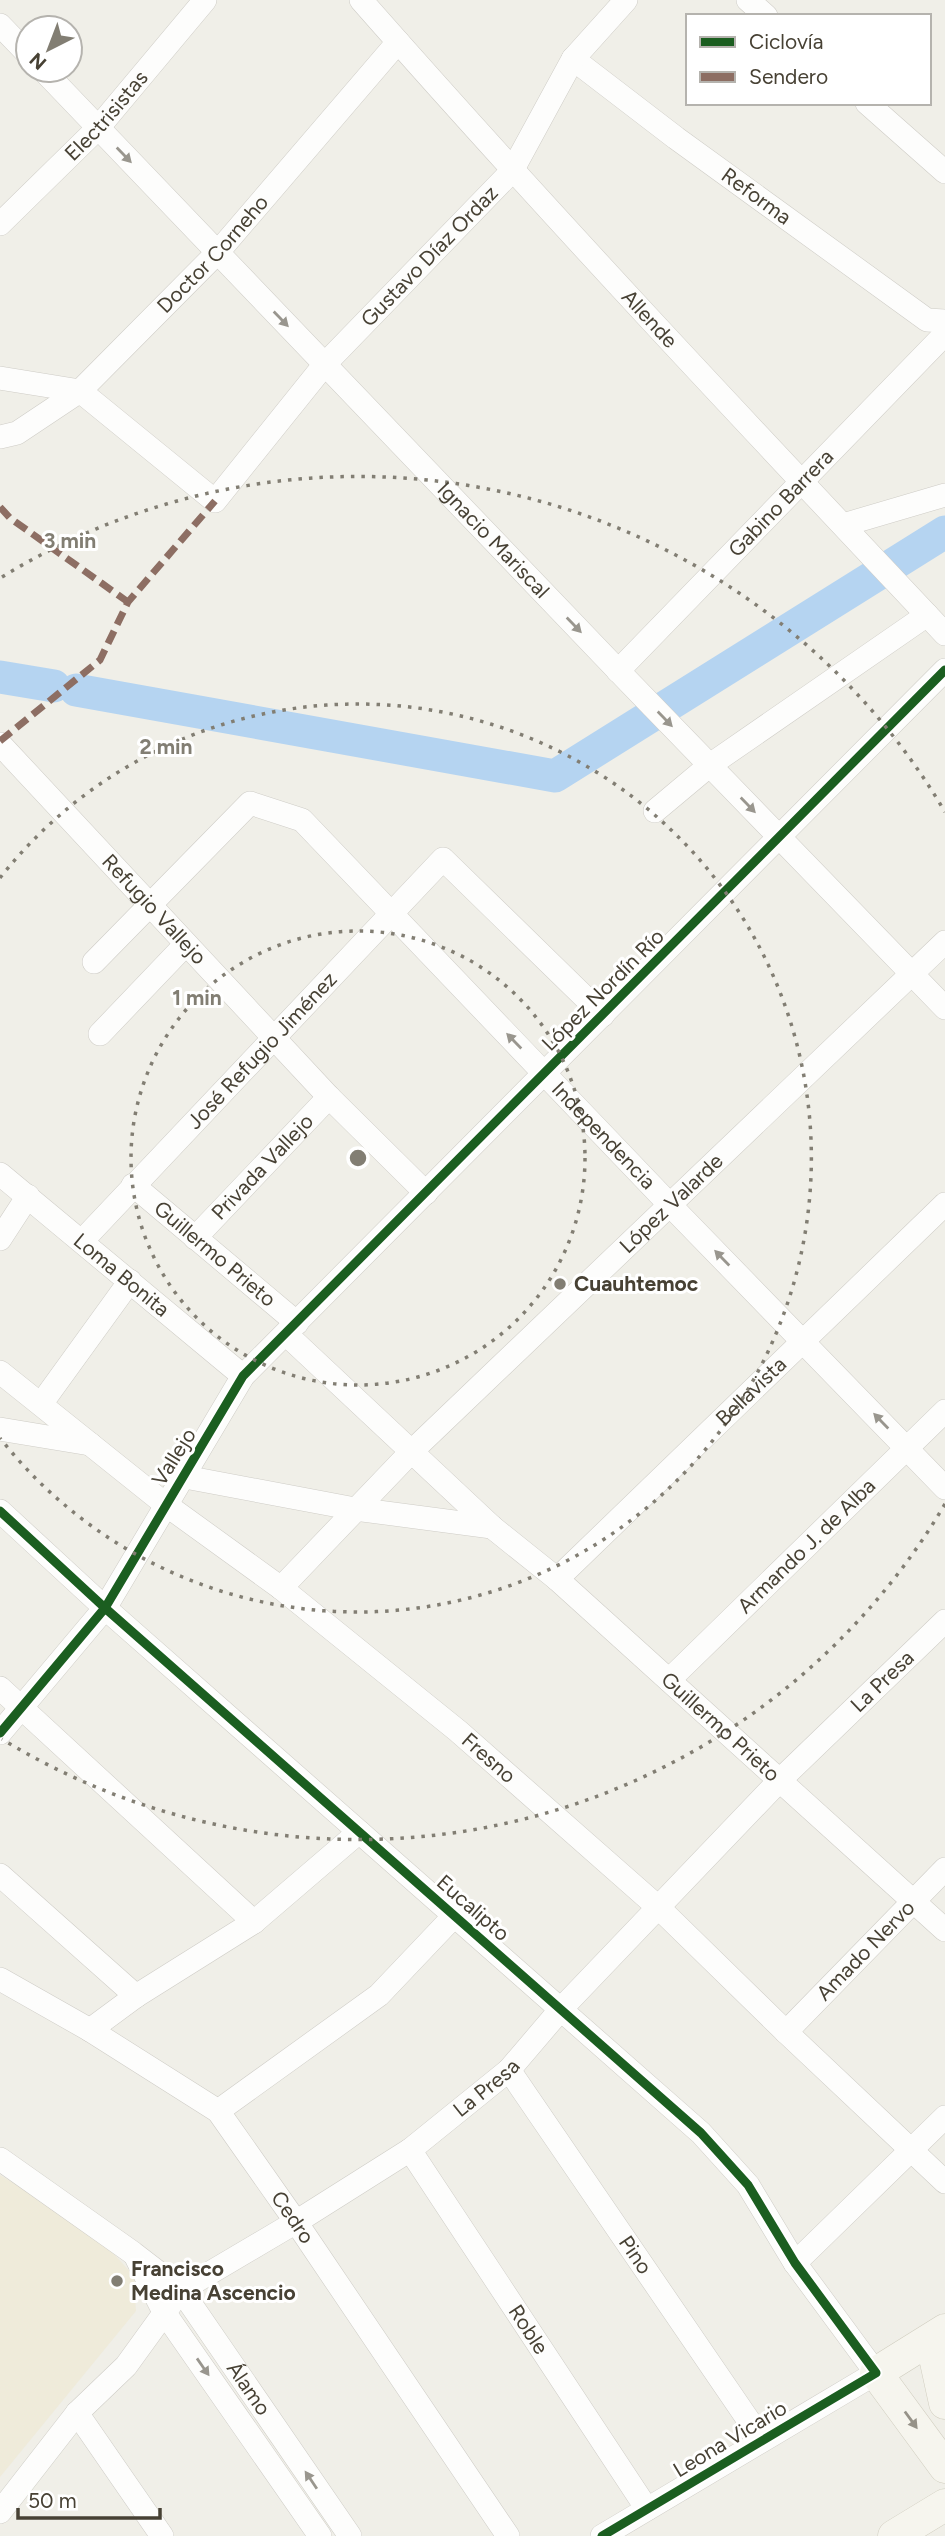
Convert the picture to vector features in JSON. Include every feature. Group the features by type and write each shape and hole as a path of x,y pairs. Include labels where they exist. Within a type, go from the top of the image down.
{"main road":[{"path":"945,2403 938,2335 876,2373 945,2467"},
{"path":"894,2536 945,2505"}],"street":[{"name":"Electrisistas","path":"0,224 98,128 205,0"},
{"name":"Allende","path":"361,0 512,171 945,634"},
{"name":"Gustavo Díaz Ordaz","path":"80,391 215,500 325,364 512,171 573,59 626,0"},
{"path":"748,0 764,14"},
{"path":"0,25 14,40"},
{"name":"Doctor Corneho","path":"0,437 17,433 80,391 218,252 398,41"},
{"name":"Reforma","path":"573,59 676,138 927,320 945,321"},
{"name":"Ignacio Mariscal","path":"56,84 945,1008"},
{"path":"869,105 945,172"},
{"name":"Gabino Barrera","path":"624,677 945,334"},
{"path":"0,378 80,391"},
{"path":"848,530 945,495"},
{"path":"655,811 705,760 923,610"},
{"name":"López Nordín Río","path":"291,1328 945,670"},
{"name":"Refugio Vallejo","path":"0,744 272,1038 426,1193"},
{"name":"Independencia","path":"149,906 250,803 302,820 945,1488"},
{"name":"José Refugio Jiménez","path":"82,1241 443,859 603,1015"},
{"path":"94,962 149,906"},
{"name":"López Valarde","path":"281,1588 411,1452 945,942"},
{"path":"100,1034 186,944"},
{"name":"Privada Vallejo","path":"195,1238 328,1097"},
{"name":"Loma Bonita","path":"0,1174 243,1376"},
{"name":"Guillermo Prieto","path":"133,1185 195,1238 291,1328 411,1452 492,1527 557,1579 945,1930"},
{"path":"0,1239 28,1196"},
{"name":"Bellavista","path":"557,1579 945,1204"},
{"path":"41,1404 130,1281"},
{"name":"Vallejo","path":"0,1733 105,1608 243,1376 291,1328"},
{"name":"Fresno","path":"0,1372 165,1504 281,1588 458,1731 659,1908 945,2182"},
{"name":"Armando J. de Alba","path":"669,1680 945,1412"},
{"path":"0,1429 90,1444"},
{"path":"185,1476 355,1509 492,1527"},
{"name":"Eucalipto","path":"0,1511 105,1608 701,2133 748,2185 795,2263 876,2373"},
{"name":"La Presa","path":"0,2512 77,2413 126,2366 181,2290 410,2150 509,2070 561,2009 779,1780 945,1621"},
{"path":"0,1688 254,1922"},
{"path":"90,2030 136,1996 254,1922 359,1832"},
{"name":"Amado Nervo","path":"786,2032 945,1868"},
{"path":"0,1875 136,1996"},
{"path":"218,2111 379,1996 455,1915"},
{"name":"Cedro","path":"0,1979 90,2030 218,2111 508,2536"},
{"name":"Pino","path":"509,2070 762,2440"},
{"path":"795,2263 945,2117"},
{"name":"Roble","path":"410,2150 647,2509"},
{"name":"Álamo","path":"0,2159 134,2253 181,2290 350,2536"},
{"name":"Álamo","path":"134,2253 164,2312 320,2536"},
{"name":"Leona Vicario","path":"602,2536 876,2373"},
{"path":"77,2413 162,2536"}],"shaded area":[{"path":"0,2175 93,2231 134,2276 136,2311 0,2477"}],"waterway":[{"path":"76,690 555,776 945,532"},
{"path":"0,677 54,686"}],"marked path":[{"path":"0,741 100,660 128,602 215,501"},
{"path":"0,507 10,518 128,602"}],"cycle path":[{"path":"0,1733 105,1608 243,1376 945,670"},
{"path":"0,1511 105,1608 701,2133 748,2185 795,2263 876,2373 602,2536"}],"place":[{"name":"Cuauhtemoc","path":"560,1284"},
{"name":"Francisco Medina Ascencio","path":"117,2281"}]}
